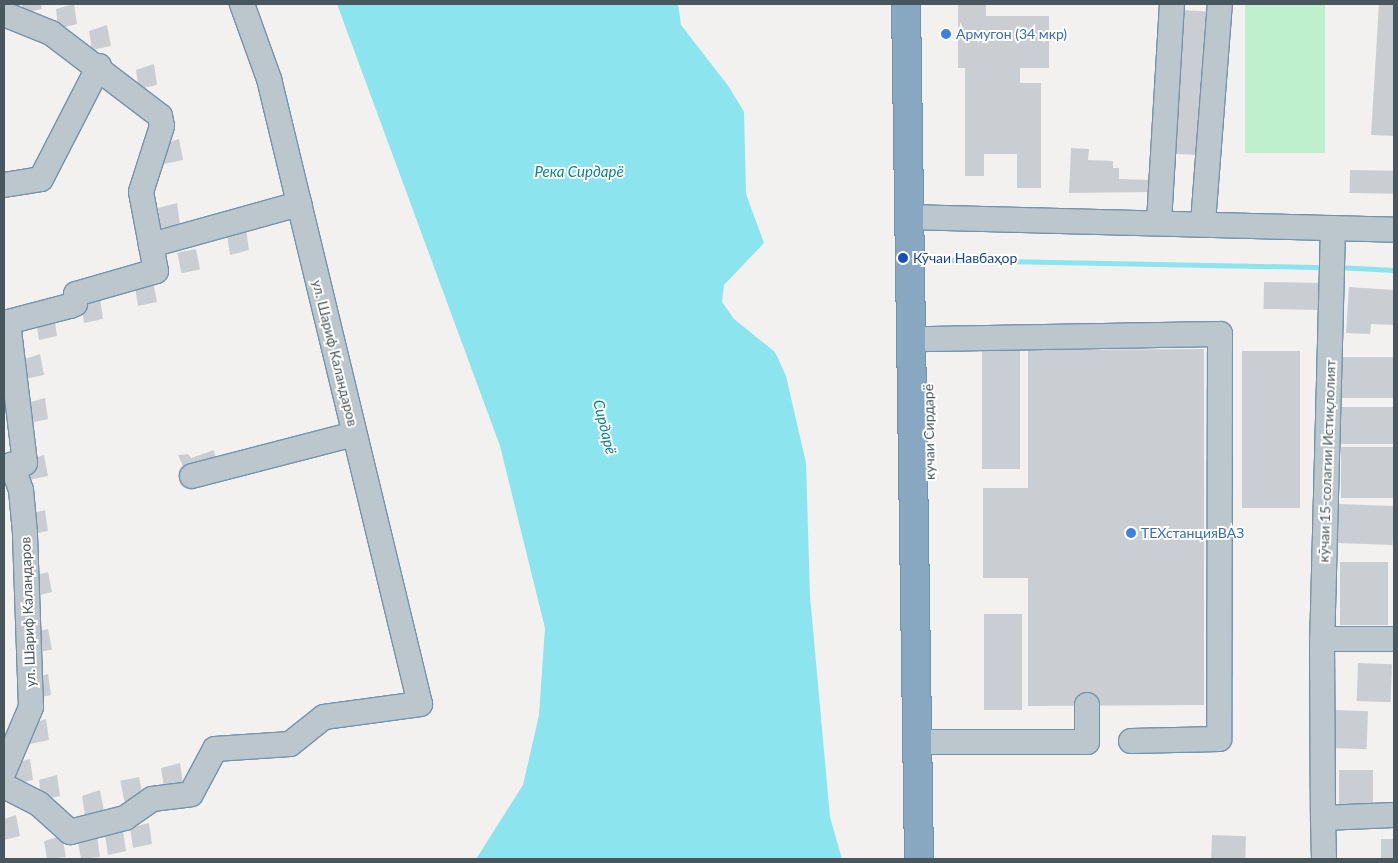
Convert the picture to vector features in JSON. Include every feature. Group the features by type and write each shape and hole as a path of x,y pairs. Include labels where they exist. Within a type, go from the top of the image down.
{"highway":[{"path":"906,4 918,216 924,742 919,859"},
{"name":"кучаи Сирдарё","path":"924,4 918,216 927,339 924,742 934,859"}],"street":[{"name":"ул. Шариф Каландаров","path":"4,786 39,804 70,832 125,818 152,799 191,794 215,749 290,744 324,717 420,704 269,79 242,4"},
{"path":"1159,222 1172,4"},
{"path":"1203,223 1220,4"},
{"path":"4,14 51,33 98,66 160,116 162,126 143,175 141,192 151,245 299,204"},
{"path":"4,184 40,179 98,66"},
{"path":"918,216 1394,230"},
{"name":"кӯчаи 15-солагии Истиқлолият","path":"1324,859 1322,638 1332,228"},
{"name":"ул. Шариф Каландаров","path":"4,771 31,706 26,534 21,490 12,465 25,463 8,322 76,304 76,294 156,271 151,245"},
{"path":"927,339 1220,334 1219,739 1132,741"},
{"path":"192,476 354,434"},
{"path":"1322,638 1394,640"},
{"path":"924,742 1087,742 1087,705"},
{"path":"1324,818 1394,816"}],"green space":[{"path":"1245,4 1325,4 1325,153 1245,153"}],"water":[{"name":"Река Сирдарё","path":"337,4 678,4 681,25 729,87 744,112 746,194 764,243 724,285 722,302 734,319 775,352 786,376 806,463 810,596 830,817 842,859 476,859 523,785 539,715 545,628 500,446"}],"building":[{"path":"22,4 41,4 42,9 23,13"},
{"path":"74,4 77,24 58,29 56,9"},
{"path":"958,4 986,4 986,16 1049,16 1049,68 1020,68 1020,83 1041,83 1041,188 1017,188 1017,154 984,154 984,176 965,176 965,68 958,68"},
{"path":"1379,4 1394,4 1394,136 1371,135"},
{"path":"1180,10 1213,12 1205,156 1172,154"},
{"path":"107,25 111,46 92,50 89,31"},
{"path":"154,64 157,85 139,89 136,70"},
{"path":"179,139 183,160 164,164 161,145"},
{"path":"1071,148 1089,149 1088,160 1113,161 1113,168 1119,168 1119,179 1152,180 1152,192 1069,193"},
{"path":"1350,170 1394,171 1394,194 1350,193"},
{"path":"177,203 180,224 161,228 158,208"},
{"path":"246,229 249,250 230,255 227,235"},
{"path":"196,249 200,270 181,273 177,253"},
{"path":"153,281 157,302 138,306 135,287"},
{"path":"1264,282 1322,283 1322,310 1264,309"},
{"path":"1349,287 1394,290 1394,325 1371,324 1370,334 1346,333"},
{"path":"100,298 103,319 84,323 81,303"},
{"path":"54,315 57,336 39,340 36,320"},
{"path":"982,349 1020,349 1020,469 982,469"},
{"name":"ТЕХстанцияВАЗ","path":"1204,349 1204,705 1028,706 1028,578 983,578 983,488 1028,488 1028,350"},
{"path":"1242,351 1300,351 1300,508 1242,508"},
{"path":"40,354 44,375 25,379 22,360"},
{"path":"1338,357 1394,357 1394,398 1338,398"},
{"path":"45,398 48,419 30,423 27,403"},
{"path":"1339,407 1394,407 1394,444 1339,444"},
{"path":"1341,447 1394,447 1394,498 1341,498"},
{"path":"214,450 216,461 185,471 178,455 188,454 191,458"},
{"path":"44,455 48,476 29,480 26,461"},
{"path":"1339,504 1394,506 1393,545 1338,543"},
{"path":"45,510 48,531 29,535 26,515"},
{"path":"1340,562 1388,562 1388,625 1340,625"},
{"path":"48,572 52,592 33,597 30,577"},
{"path":"984,614 1022,614 1022,710 984,710"},
{"path":"48,629 52,650 33,653 29,633"},
{"path":"1358,663 1392,664 1391,702 1357,701"},
{"path":"48,674 51,695 32,699 29,679"},
{"path":"1334,710 1368,711 1367,749 1333,748"},
{"path":"46,719 49,740 30,744 28,725"},
{"path":"30,759 33,780 15,784 12,764"},
{"path":"180,763 183,784 164,788 161,768"},
{"path":"1339,770 1373,770 1373,808 1339,808"},
{"path":"57,775 60,796 41,800 39,780"},
{"path":"139,777 143,798 124,801 120,781"},
{"path":"100,790 104,811 85,816 82,796"},
{"path":"16,815 20,836 4,840 4,819"},
{"path":"149,823 152,844 133,848 130,828"},
{"path":"123,830 126,851 108,855 105,835"},
{"path":"1212,835 1246,836 1245,859 1211,859"},
{"path":"62,836 66,857 47,859 44,841"},
{"path":"97,836 100,857 81,859 78,842"},
{"path":"1381,839 1394,839 1394,859 1381,859"}],"waterway":[{"path":"952,260 1326,267"},
{"path":"1337,267 1394,270"}],"place":[{"name":"Армугон (34 мкр)","path":"946,34"},
{"name":"Кӯчаи Навбаҳор","path":"903,258"},
{"name":"ТЕХстанцияВАЗ","path":"1131,533"}],"water label":[{"name":"Сирдарё","path":"605,427"}]}
